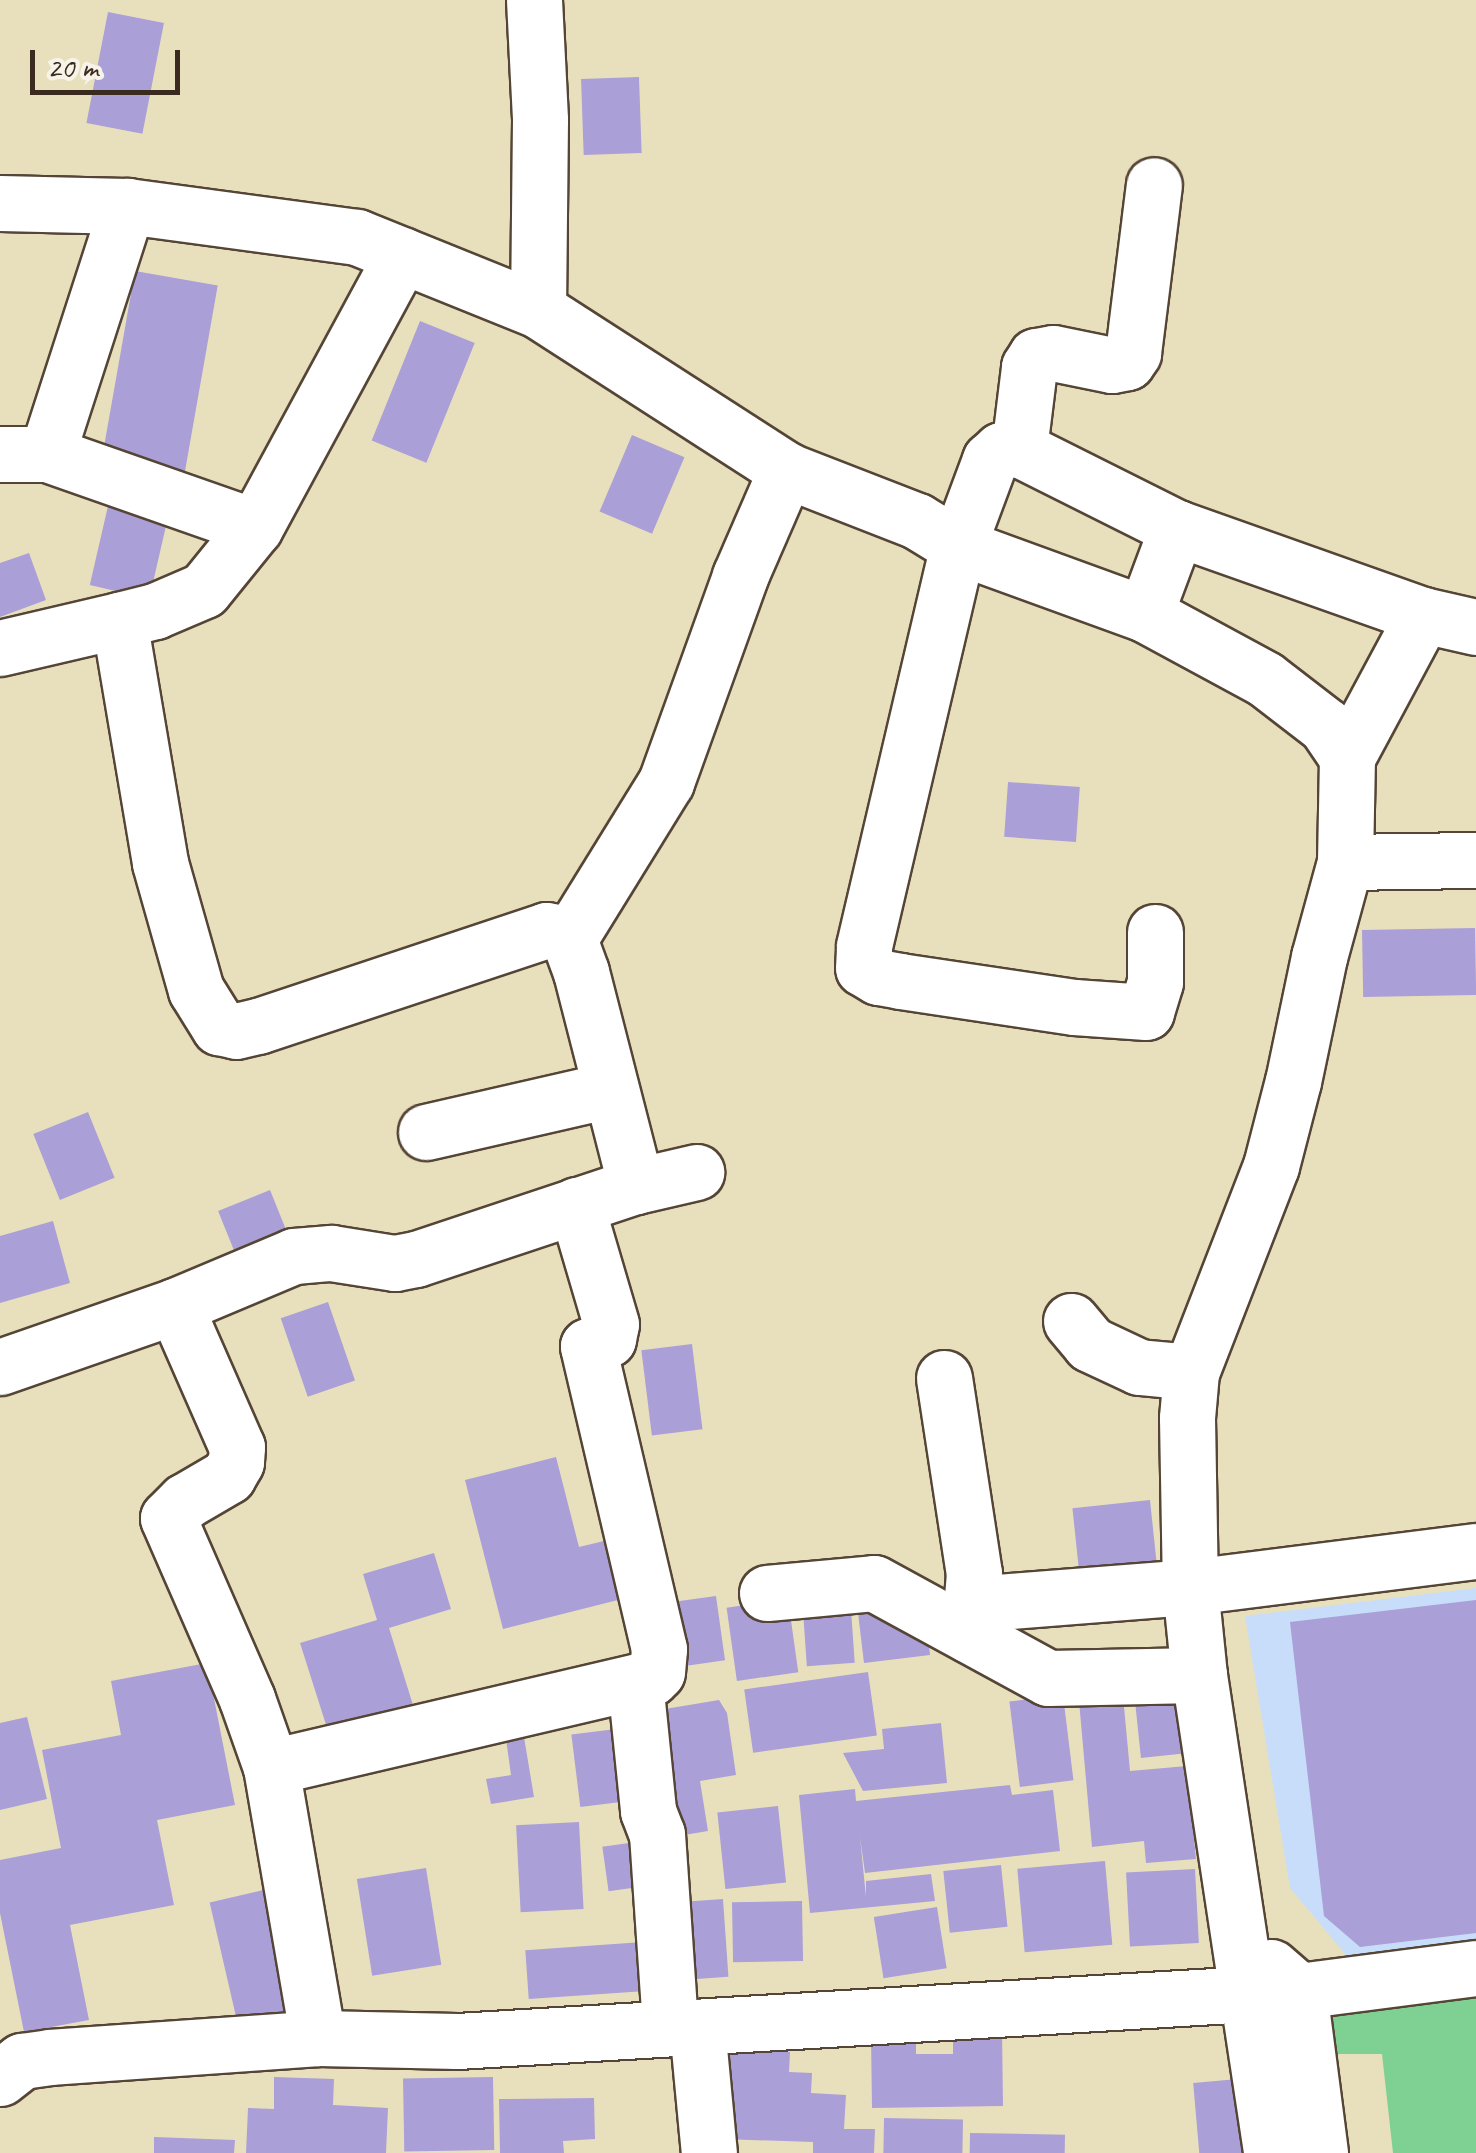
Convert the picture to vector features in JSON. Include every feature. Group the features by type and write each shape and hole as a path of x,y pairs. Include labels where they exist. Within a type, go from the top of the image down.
{"street":[{"path":"534,0 540,120 538,310"},
{"path":"1154,185 1134,353 1127,362 1112,365 1054,353 1036,356 1004,454 960,540 864,946 863,968 878,977 901,981 1074,1006 1146,1012 1155,982 1156,932"},
{"path":"0,203 127,206 357,237 538,310 786,470 960,540 1161,573 1415,634 1476,627"},
{"path":"127,206 23,454 255,527"},
{"path":"0,648 155,611 204,590 255,527 402,256"},
{"path":"1004,454 1161,573 1266,679 1326,726 1347,758"},
{"path":"636,1186 569,939 666,782 740,576 786,470"},
{"path":"119,620 164,879 196,990 220,1027 236,1031 258,1026 546,930 569,939"},
{"path":"1320,2153 1263,1975 1199,1675 1190,1587 1185,1468 1191,1372 1271,1166 1345,862 1347,758 1415,634"},
{"path":"1345,862 1476,860"},
{"path":"426,1132 610,1090"},
{"path":"0,1368 175,1306 294,1256 331,1252 395,1263 416,1259 636,1186 696,1172"},
{"path":"271,1767 635,1682 657,1672 659,1649 588,1346 608,1339 610,1324 576,1205"},
{"path":"175,1306 237,1446 236,1462 228,1476 184,1501 168,1518 271,1767 318,2038"},
{"path":"1072,1321 1090,1344 1139,1367 1191,1372"},
{"path":"944,1378 974,1573 970,1619"},
{"path":"970,1619 1476,1551"},
{"path":"767,1593 874,1583 970,1619 1048,1678 1199,1675"},
{"path":"635,1682 648,1810 656,1834 684,2027 709,2153"},
{"path":"0,2078 22,2060 49,2057 318,2038 457,2041 684,2027 1263,1975 1476,1968"},
{"path":"1263,1975 1271,2153"}],"shaded area":[{"path":"1476,1588 1476,1952 1357,1968 1290,1888 1245,1616"}],"green space":[{"path":"1476,1985 1476,2153 1393,2153 1382,2054 1316,2054 1303,2011"}],"building":[{"path":"108,12 164,23 142,134 86,123"},
{"path":"639,77 642,153 584,155 581,79"},
{"path":"135,271 218,286 185,474 102,459"},
{"path":"420,321 475,343 426,463 372,441"},
{"path":"632,435 684,457 652,534 600,511"},
{"path":"108,506 167,520 149,599 90,585"},
{"path":"29,553 46,600 0,617 0,563"},
{"path":"1008,782 1080,787 1076,842 1004,837"},
{"path":"1475,928 1476,995 1363,997 1362,930"},
{"path":"88,1112 115,1178 60,1200 33,1134"},
{"path":"270,1190 288,1235 236,1255 218,1211"},
{"path":"53,1221 70,1283 0,1303 0,1236"},
{"path":"328,1302 355,1380 308,1397 281,1318"},
{"path":"692,1344 702,1429 652,1436 641,1350"},
{"path":"556,1457 579,1547 604,1541 618,1600 503,1629 465,1480"},
{"path":"1150,1500 1158,1577 1080,1585 1072,1508"},
{"path":"434,1553 451,1609 389,1628 413,1705 328,1731 300,1643 377,1620 363,1574"},
{"path":"850,1595 855,1663 807,1666 802,1598"},
{"path":"716,1596 725,1660 681,1666 672,1602"},
{"path":"788,1599 798,1672 737,1681 727,1608"},
{"path":"1476,1600 1476,1933 1360,1947 1324,1916 1290,1622"},
{"path":"905,1608 926,1618 930,1655 864,1663 858,1613"},
{"path":"207,1663 235,1805 157,1820 174,1905 70,1925 89,2020 24,2032 0,1913 0,1860 61,1848 42,1750 121,1735 111,1681"},
{"path":"868,1672 877,1735 753,1753 744,1689"},
{"path":"1184,1689 1191,1753 1141,1758 1134,1694"},
{"path":"1063,1695 1073,1780 1020,1787 1009,1702"},
{"path":"1123,1696 1130,1771 1187,1766 1196,1859 1146,1863 1144,1841 1092,1847 1079,1701"},
{"path":"719,1700 727,1713 736,1775 700,1781 708,1831 678,1836 659,1710"},
{"path":"27,1717 47,1799 0,1810 0,1723"},
{"path":"941,1723 947,1783 863,1791 843,1753 884,1749 882,1729"},
{"path":"624,1728 633,1800 580,1807 571,1734"},
{"path":"524,1737 534,1797 491,1804 486,1779 511,1775 506,1739"},
{"path":"1010,1785 1012,1795 1053,1790 1060,1851 865,1873 860,1837 866,1897 866,1881 931,1874 935,1901 810,1913 799,1795 855,1789 856,1801"},
{"path":"778,1806 786,1883 725,1889 717,1812"},
{"path":"579,1822 584,1909 521,1912 516,1825"},
{"path":"636,1842 642,1887 609,1891 602,1847"},
{"path":"1105,1861 1112,1945 1025,1952 1017,1869"},
{"path":"1001,1865 1007,1927 950,1933 943,1871"},
{"path":"426,1868 441,1965 372,1976 357,1879"},
{"path":"1195,1869 1199,1943 1130,1947 1126,1873"},
{"path":"272,1888 300,2008 237,2022 210,1902"},
{"path":"723,1899 728,1977 676,1981 670,1903"},
{"path":"802,1901 803,1961 733,1962 732,1902"},
{"path":"937,1907 947,1968 883,1978 874,1917"},
{"path":"657,1941 660,1990 529,1999 525,1950"},
{"path":"1002,2028 1003,2106 872,2108 871,2037 916,2036 916,2054 953,2054 953,2029"},
{"path":"724,2049 790,2052 789,2072 812,2073 811,2093 846,2095 844,2129 875,2129 874,2153 813,2153 813,2142 722,2139"},
{"path":"274,2077 334,2079 333,2105 388,2108 386,2153 246,2153 248,2108 274,2109"},
{"path":"493,2077 494,2150 404,2152 403,2079"},
{"path":"1238,2079 1244,2153 1199,2153 1193,2083"},
{"path":"594,2098 595,2139 563,2141 564,2153 500,2153 499,2099"},
{"path":"884,2118 963,2119 962,2153 883,2153"},
{"path":"970,2133 1065,2135 1065,2153 970,2153"},
{"path":"154,2137 235,2140 234,2153 154,2153"}]}
